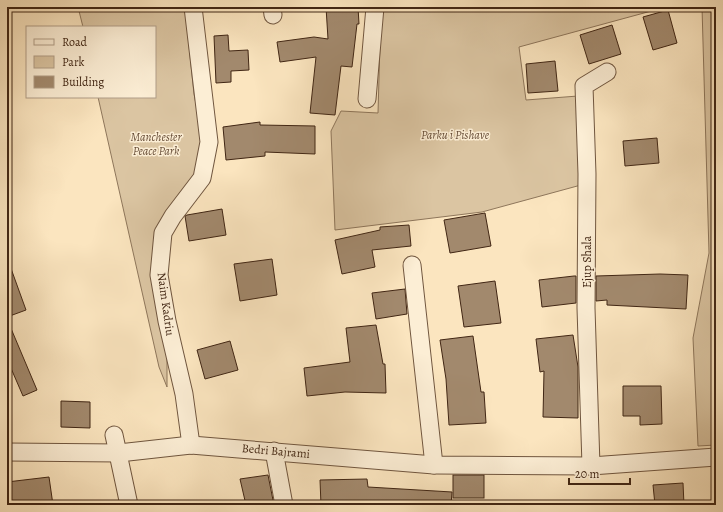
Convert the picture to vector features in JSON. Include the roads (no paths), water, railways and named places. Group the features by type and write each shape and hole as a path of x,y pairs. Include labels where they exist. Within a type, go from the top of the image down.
{"street":[{"name":"Naim Kadriu","path":"190,445 184,394 167,321 159,274 163,233 173,216 202,178 209,142 193,7"},
{"path":"366,99 375,7"},
{"name":"Ejup Shala","path":"591,466 586,308 587,166 584,86 607,72"},
{"path":"412,265 434,465"},
{"path":"114,434 129,505"},
{"name":"Bedri Bajrami","path":"7,452 119,453 190,445 434,465 591,466 716,457"},
{"path":"274,451 284,505"}],"park label":[{"name":"Parku i Pishave","path":"455,135"},
{"name":"Manchester Peace Park","path":"156,144"}]}
